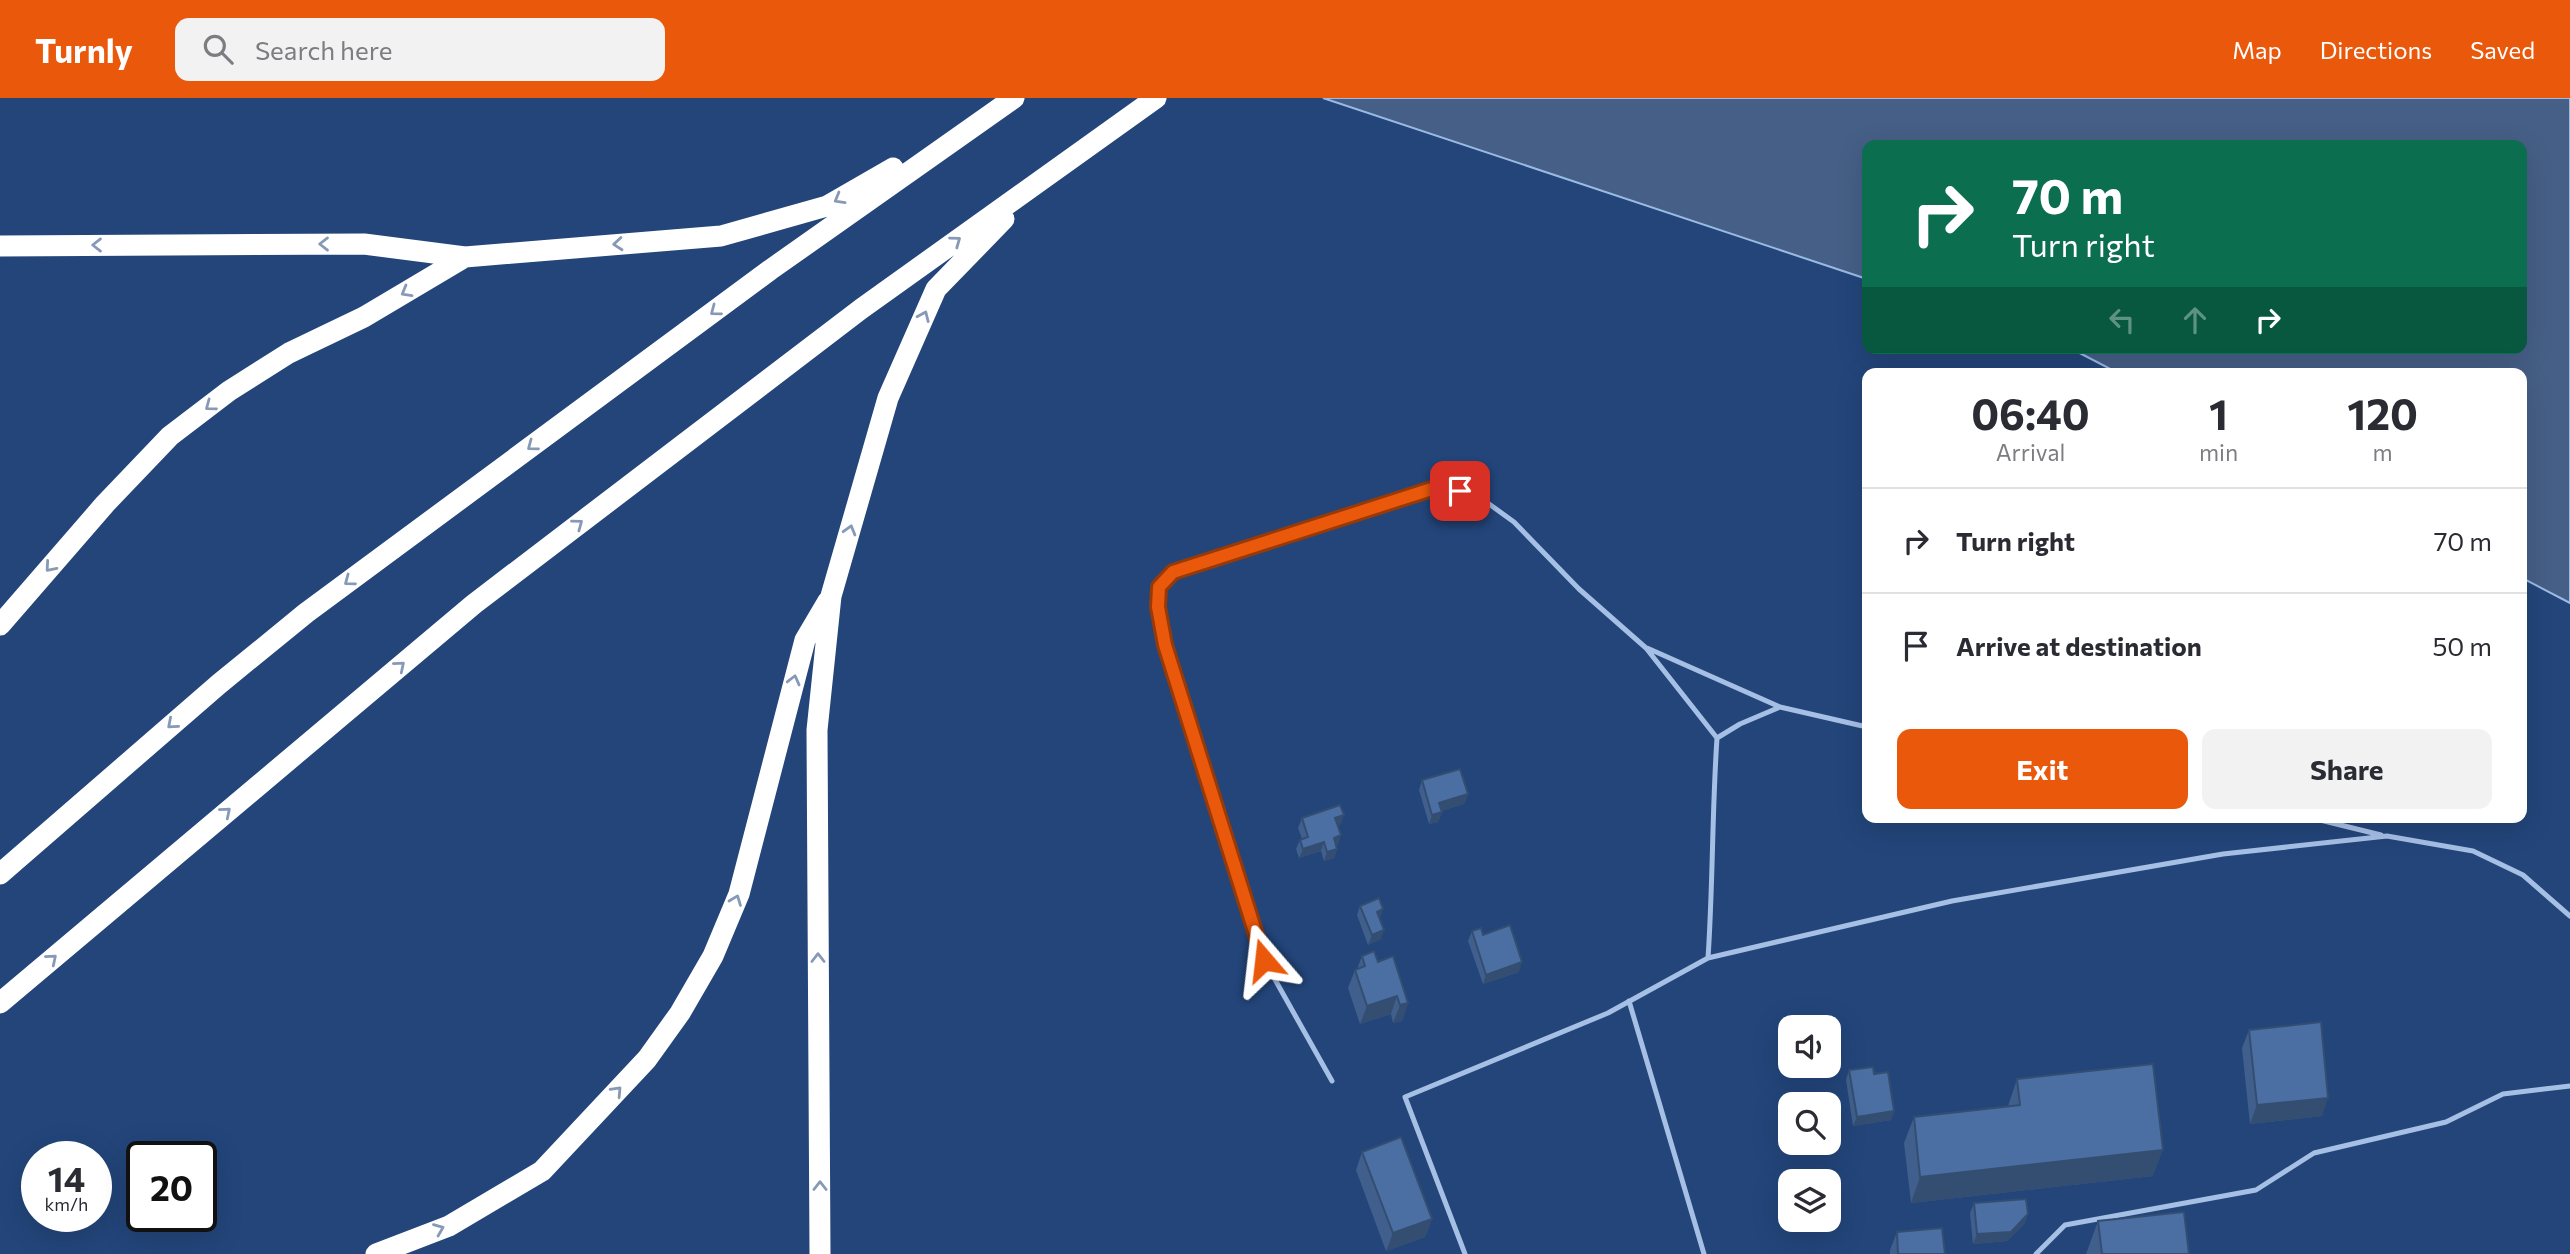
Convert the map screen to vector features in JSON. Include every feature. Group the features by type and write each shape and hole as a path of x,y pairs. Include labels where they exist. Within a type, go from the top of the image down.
{"highway":[{"path":"0,246 364,244 465,257 721,236 827,206 940,141 1000,98"},
{"path":"0,874 219,684 306,613 770,270 1014,98"},
{"path":"820,1254 817,730 831,596 888,398 936,289 1033,189 1158,98"},
{"path":"0,1003 474,604 861,309 1158,98"},
{"path":"0,625 105,504 170,436 229,391 289,353 364,317 465,257"},
{"path":"376,1254 449,1226 541,1171 648,1059 680,1013 713,956 739,894 804,640 831,596"}],"lane":[{"path":"1332,1081 1264,960 1165,645 1158,607 1159,587 1173,572 1441,486 1478,496 1514,522 1579,589 1646,648 1717,738 1712,801 1712,895 1708,958"},
{"path":"1646,648 1780,707 1862,726"},
{"path":"1717,738 1780,707"},
{"path":"2333,823 2387,836 2473,850 2523,875 2570,916"},
{"path":"1465,1254 1405,1097 1608,1013 1708,958 1952,901 2223,854 2387,836"},
{"path":"1629,1001 1704,1254"},
{"path":"2036,1254 2065,1225 2256,1191 2314,1153 2446,1122 2503,1094 2570,1086"}],"water":[{"path":"1323,98 2570,98 2570,603 2527,581 2527,368 2108,368 2082,354 2527,354 2527,140 1862,140 1862,277"}],"building":[{"path":"1460,769 1468,794 1439,803 1442,812 1432,815 1422,780"},
{"path":"1340,805 1344,815 1335,818 1341,835 1334,838 1337,849 1327,852 1324,842 1303,849 1300,840 1308,837 1302,818"},
{"path":"1379,898 1383,909 1377,912 1384,930 1372,935 1360,906"},
{"path":"1510,925 1522,962 1486,975 1472,931 1481,928 1483,935"},
{"path":"1374,951 1378,962 1393,956 1408,1003 1400,1005 1397,996 1367,1006 1355,970 1365,966 1362,956"},
{"path":"2321,1022 2328,1098 2257,1105 2249,1030"},
{"path":"2153,1064 2163,1150 1920,1177 1914,1117 2020,1105 2017,1079"},
{"path":"1873,1067 1874,1074 1888,1072 1894,1111 1857,1117 1849,1070"},
{"path":"1401,1137 1432,1219 1393,1233 1362,1152"},
{"path":"2026,1199 2028,1214 2011,1232 1977,1234 1974,1203"},
{"path":"2184,1212 2189,1254 2102,1254 2098,1221"},
{"path":"1942,1228 1945,1254 1898,1254 1897,1232"}],"route":[{"path":"1264,960 1165,645 1158,607 1159,587 1173,572 1441,486 1460,491"}]}
